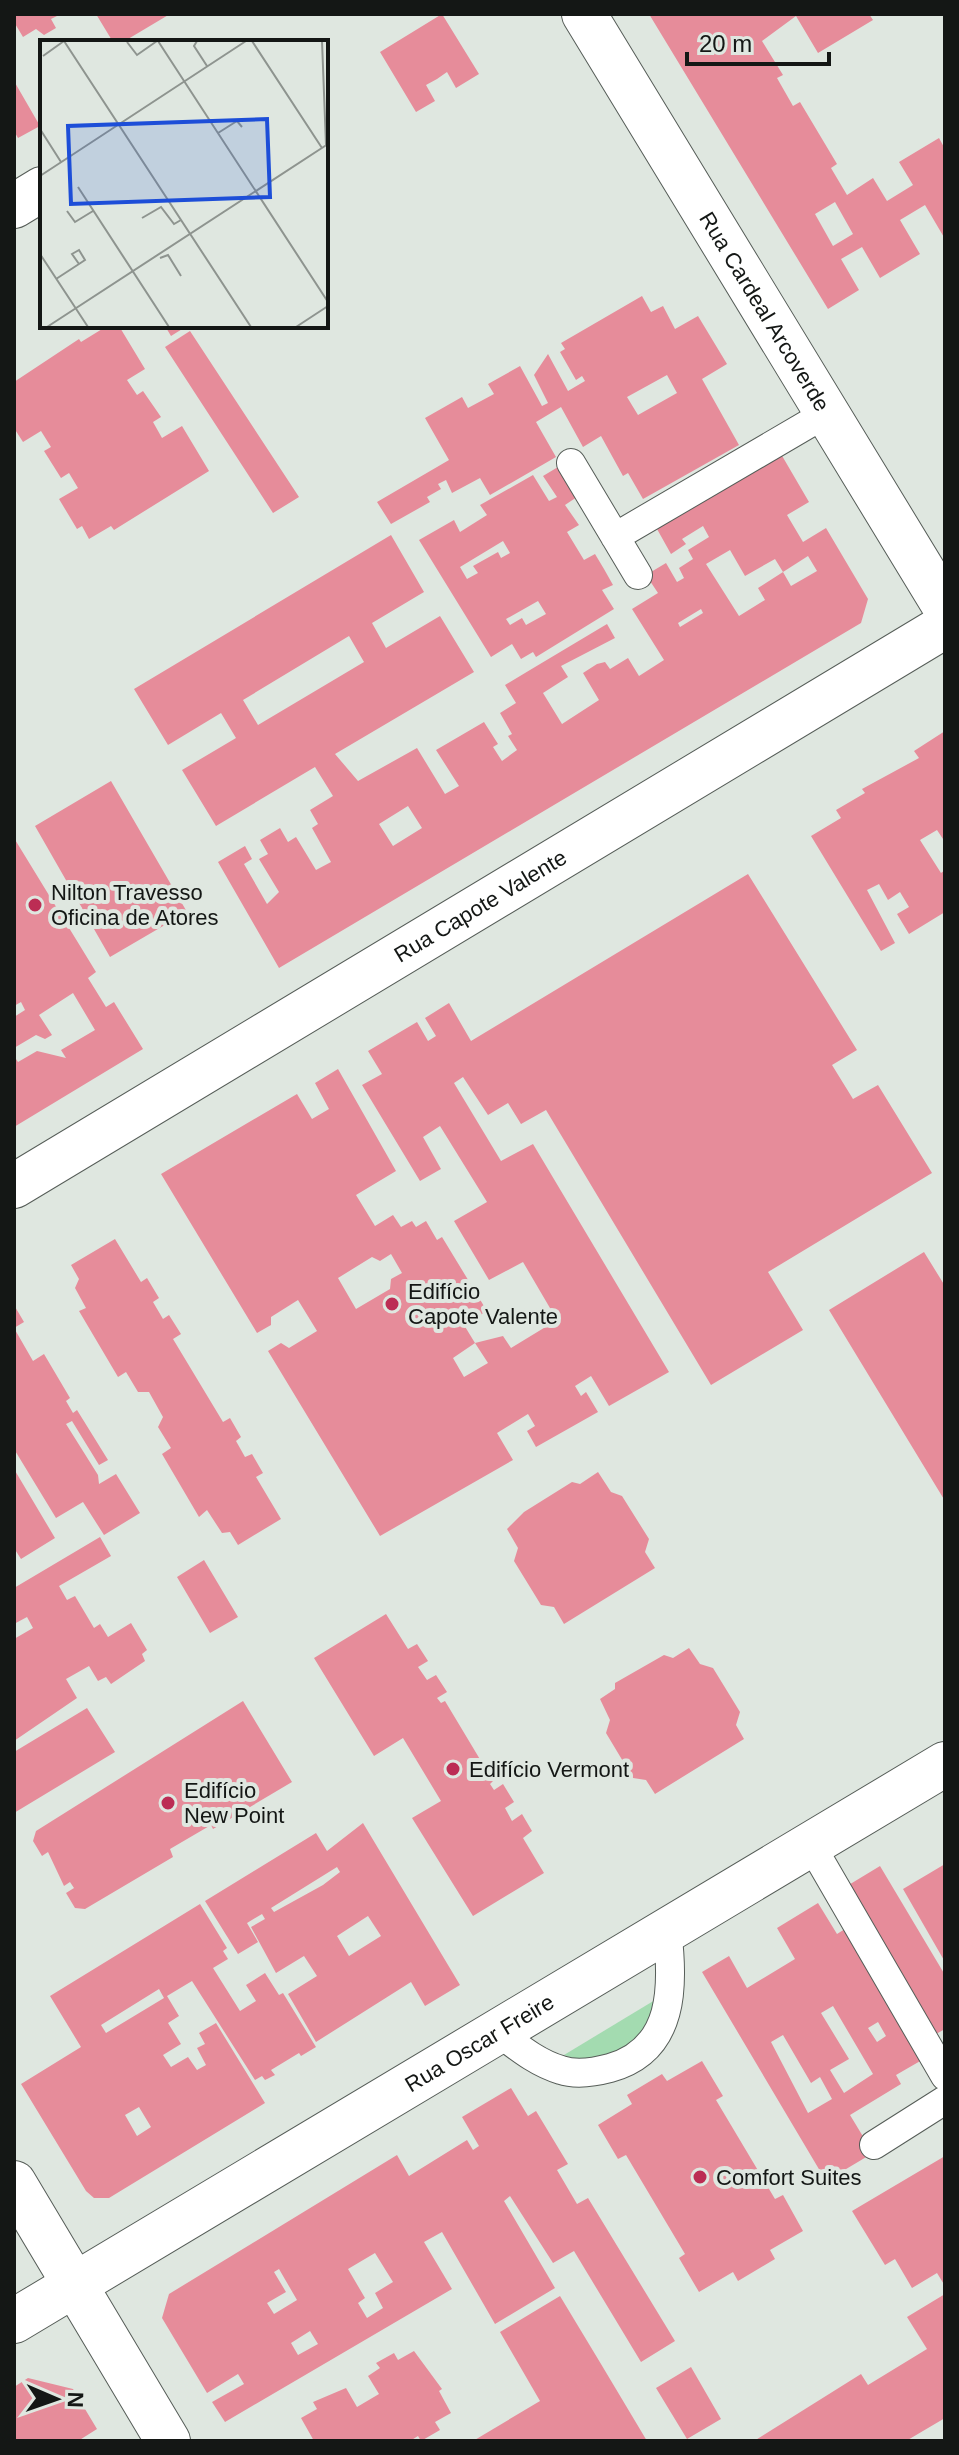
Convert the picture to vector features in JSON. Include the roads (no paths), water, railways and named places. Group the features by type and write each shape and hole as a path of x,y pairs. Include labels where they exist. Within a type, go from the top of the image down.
{"street":[{"name":"Rua Cardeal Arcoverde","path":"584,14 945,607"},
{"path":"14,206 40,190"},
{"name":"Rua Capote Valente","path":"14,1186 945,626"},
{"name":"Rua Oscar Freire","path":"14,2321 945,1764"},
{"path":"14,2183 168,2441"}],"lane":[{"path":"615,537 827,413"},
{"path":"571,463 638,575"},
{"path":"811,1845 945,2076"},
{"path":"498,2032 535,2059 564,2071 596,2072 622,2065 645,2052 661,2031 669,2008 667,1930"},
{"path":"874,2145 945,2100"}],"place":[{"name":"Nilton Travesso Oficina de Atores","path":"35,905"},
{"name":"Edifício Capote Valente","path":"392,1304"},
{"name":"Edifício Vermont","path":"453,1769"},
{"name":"Edifício New Point","path":"168,1803"},
{"name":"Comfort Suites","path":"700,2177"}]}
